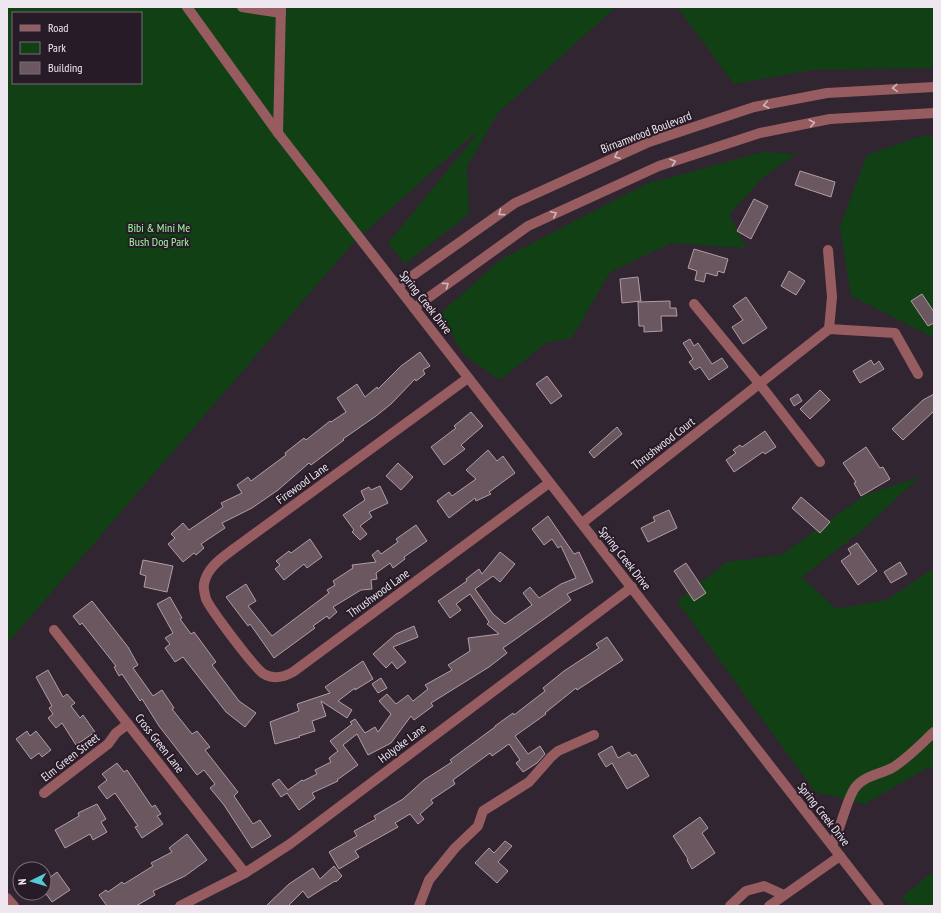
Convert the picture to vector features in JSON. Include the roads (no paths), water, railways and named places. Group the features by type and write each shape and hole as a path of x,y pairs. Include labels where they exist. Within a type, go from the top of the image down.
{"street":[{"name":"Spring Creek Drive","path":"188,7 278,133 350,227 398,286 879,906"},
{"path":"242,7 281,10 278,133"},
{"name":"Birnamwood Boulevard","path":"398,286 515,203 649,142 754,107 812,96 857,91 934,87"},
{"path":"414,308 528,226 659,166 760,133 823,120 911,113 934,113"},
{"path":"828,250 832,297 829,329 895,333 918,374"},
{"path":"694,304 759,383 820,462"},
{"name":"Thrushwood Court","path":"582,523 829,329"},
{"name":"Firewood Lane","path":"229,630 206,599 203,585 209,570 215,563 468,378"},
{"name":"Thrushwood Lane","path":"229,630 257,668 265,675 276,677 285,676 549,482"},
{"name":"Holyoke Lane","path":"180,906 193,903 245,873 290,844 632,587"},
{"name":"Cross Green Lane","path":"54,630 245,873"},
{"name":"Elm Green Street","path":"44,793 108,744 116,733 128,724"},
{"path":"832,845 839,832 853,790 862,781 896,765 934,732"},
{"path":"419,906 429,880 455,848 478,826 483,811 529,782 558,751 594,735"},
{"path":"769,906 840,856"},
{"path":"730,906 746,891 764,886 784,896"},
{"path":"7,898 14,906"}],"park label":[{"name":"Bibi & Mini Me Bush Dog Park","path":"159,234"}]}
